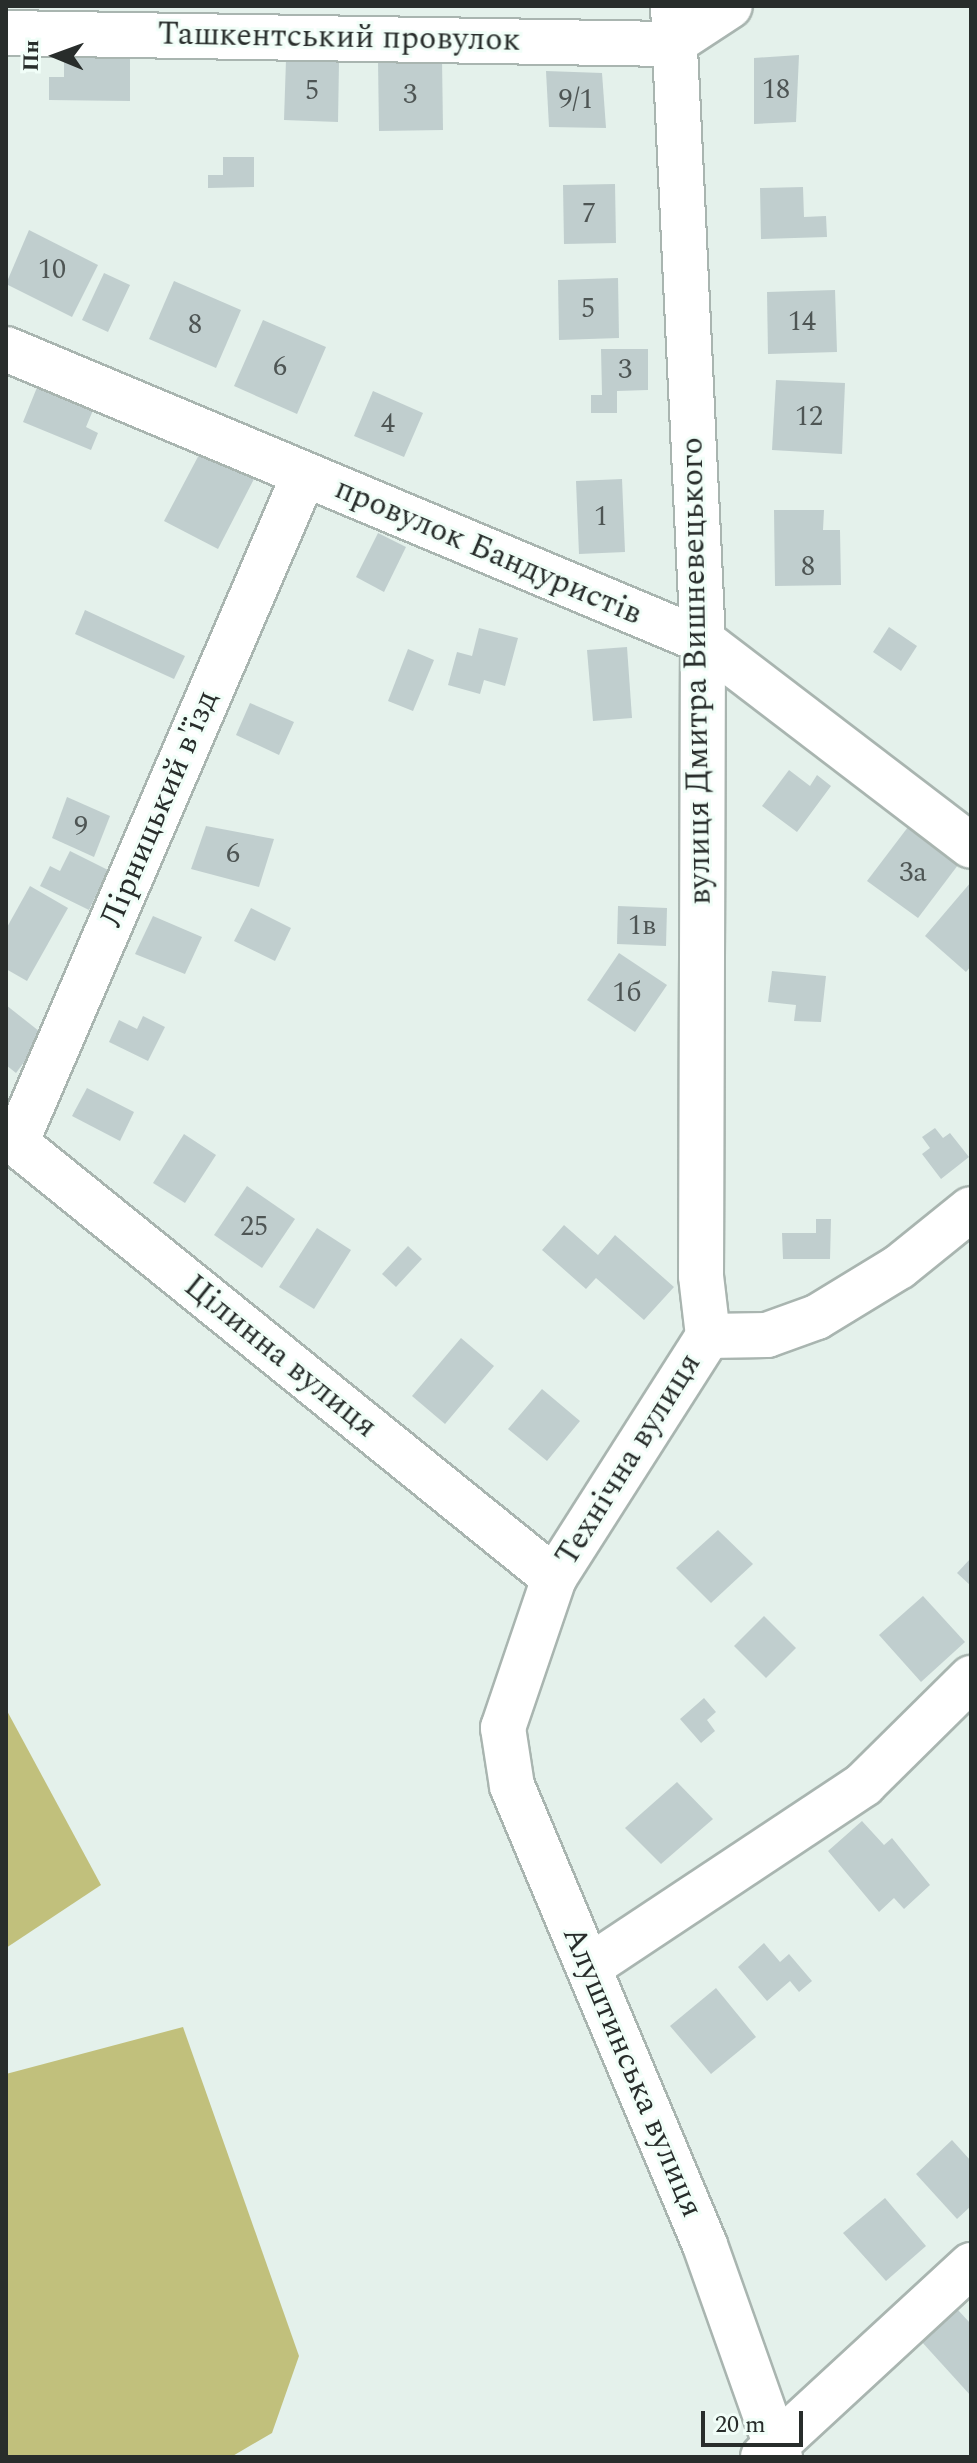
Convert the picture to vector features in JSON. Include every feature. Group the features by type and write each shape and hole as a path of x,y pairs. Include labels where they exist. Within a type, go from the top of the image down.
{"street":[{"path":"673,25 730,6"},
{"name":"Ташкентський провулок","path":"6,33 673,25"},
{"name":"вулиця Дмитра Вишневецького","path":"673,25 703,641 701,1276 708,1336"},
{"name":"провулок Бандуристів","path":"6,349 703,641 971,846"},
{"name":"Лірницький в'їзд","path":"11,1139 304,475"},
{"name":"Цілинна вулиця","path":"11,1139 554,1578"},
{"name":"Технічна вулиця","path":"515,1688 554,1578 708,1336 767,1335 817,1317 899,1267 971,1209"},
{"path":"589,1967 864,1784 971,1678"},
{"name":"Алуштинська вулиця","path":"515,1688 502,1757 705,2245 773,2452"},
{"path":"773,2452 971,2265"}],"shaded area":[{"path":"6,1709 101,1885 6,1948"},
{"path":"183,2027 299,2356 272,2433 231,2457 6,2457 6,2074"}],"building":[{"path":"799,55 796,122 754,124 754,58"},
{"path":"64,58 130,58 130,101 49,100 49,77 64,77"},
{"path":"442,59 443,130 379,131 378,60"},
{"path":"286,60 339,62 338,122 284,120"},
{"path":"546,71 602,73 606,128 549,127"},
{"path":"223,157 254,157 254,187 208,188 208,175 223,175"},
{"path":"615,184 616,243 564,244 563,185"},
{"path":"803,187 804,217 826,216 827,237 761,239 760,188"},
{"path":"29,230 98,265 72,317 6,284"},
{"path":"104,273 130,285 108,332 82,320"},
{"path":"618,278 619,338 559,340 558,280"},
{"path":"174,281 241,310 216,368 149,339"},
{"path":"835,290 837,352 768,354 767,292"},
{"path":"263,320 326,347 297,414 234,386"},
{"path":"601,349 648,349 648,390 617,391 617,413 591,413 591,395 602,395"},
{"path":"40,380 96,403 86,427 98,433 91,450 23,422"},
{"path":"776,380 845,383 842,454 772,450"},
{"path":"373,391 423,413 404,457 354,436"},
{"path":"201,451 254,479 218,549 164,521"},
{"path":"622,479 625,552 579,554 576,481"},
{"path":"774,510 824,510 823,530 840,530 841,585 775,586"},
{"path":"378,533 406,547 384,592 356,577"},
{"path":"85,610 185,656 174,679 75,634"},
{"path":"889,627 917,646 901,671 873,652"},
{"path":"479,628 518,638 505,686 484,680 480,694 448,685 457,652 472,656"},
{"path":"627,647 632,718 593,721 587,650"},
{"path":"408,649 434,660 413,711 388,701"},
{"path":"250,703 294,722 279,755 236,735"},
{"path":"789,770 810,786 817,775 831,786 797,832 762,806"},
{"path":"67,797 110,816 94,857 52,838"},
{"path":"206,826 274,839 259,887 191,869"},
{"path":"908,827 958,865 918,918 867,881"},
{"path":"70,851 108,870 89,910 40,886 50,866 60,871"},
{"path":"971,882 971,966 966,972 925,936"},
{"path":"30,886 68,908 27,981 6,969 6,929"},
{"path":"618,906 667,908 666,946 617,944"},
{"path":"251,908 291,928 275,961 234,941"},
{"path":"153,916 202,937 185,974 135,954"},
{"path":"619,953 667,985 635,1032 587,1000"},
{"path":"772,971 826,976 821,1022 794,1021 796,1005 768,1002"},
{"path":"6,1005 44,1035 16,1073 6,1065"},
{"path":"143,1016 165,1027 148,1061 109,1042 119,1020 137,1029"},
{"path":"87,1088 134,1112 120,1141 72,1116"},
{"path":"935,1128 943,1138 950,1133 969,1157 941,1179 922,1154 930,1148 922,1137"},
{"path":"184,1134 216,1155 185,1203 153,1183"},
{"path":"247,1186 295,1219 262,1268 214,1235"},
{"path":"816,1219 831,1219 830,1259 783,1259 782,1233 816,1233"},
{"path":"564,1225 598,1255 615,1235 674,1287 644,1320 596,1278 586,1289 542,1250"},
{"path":"317,1228 351,1250 314,1309 279,1287"},
{"path":"408,1246 422,1259 396,1287 382,1274"},
{"path":"461,1338 494,1366 445,1424 412,1396"},
{"path":"542,1389 580,1421 547,1461 508,1429"},
{"path":"718,1530 753,1564 711,1603 676,1568"},
{"path":"971,1558 971,1586 957,1573"},
{"path":"923,1596 965,1642 921,1682 879,1635"},
{"path":"764,1616 796,1648 766,1678 734,1646"},
{"path":"704,1698 716,1712 707,1720 715,1731 701,1743 680,1719"},
{"path":"677,1782 713,1819 661,1864 625,1828"},
{"path":"862,1821 884,1845 892,1838 930,1885 904,1909 894,1898 879,1912 828,1851"},
{"path":"764,1943 780,1962 789,1954 812,1981 799,1992 790,1981 767,2001 738,1967"},
{"path":"716,1988 756,2037 711,2074 670,2026"},
{"path":"952,2140 971,2161 971,2206 957,2219 916,2174"},
{"path":"885,2198 926,2246 886,2281 843,2233"},
{"path":"957,2309 971,2324 971,2396 921,2341"}]}
